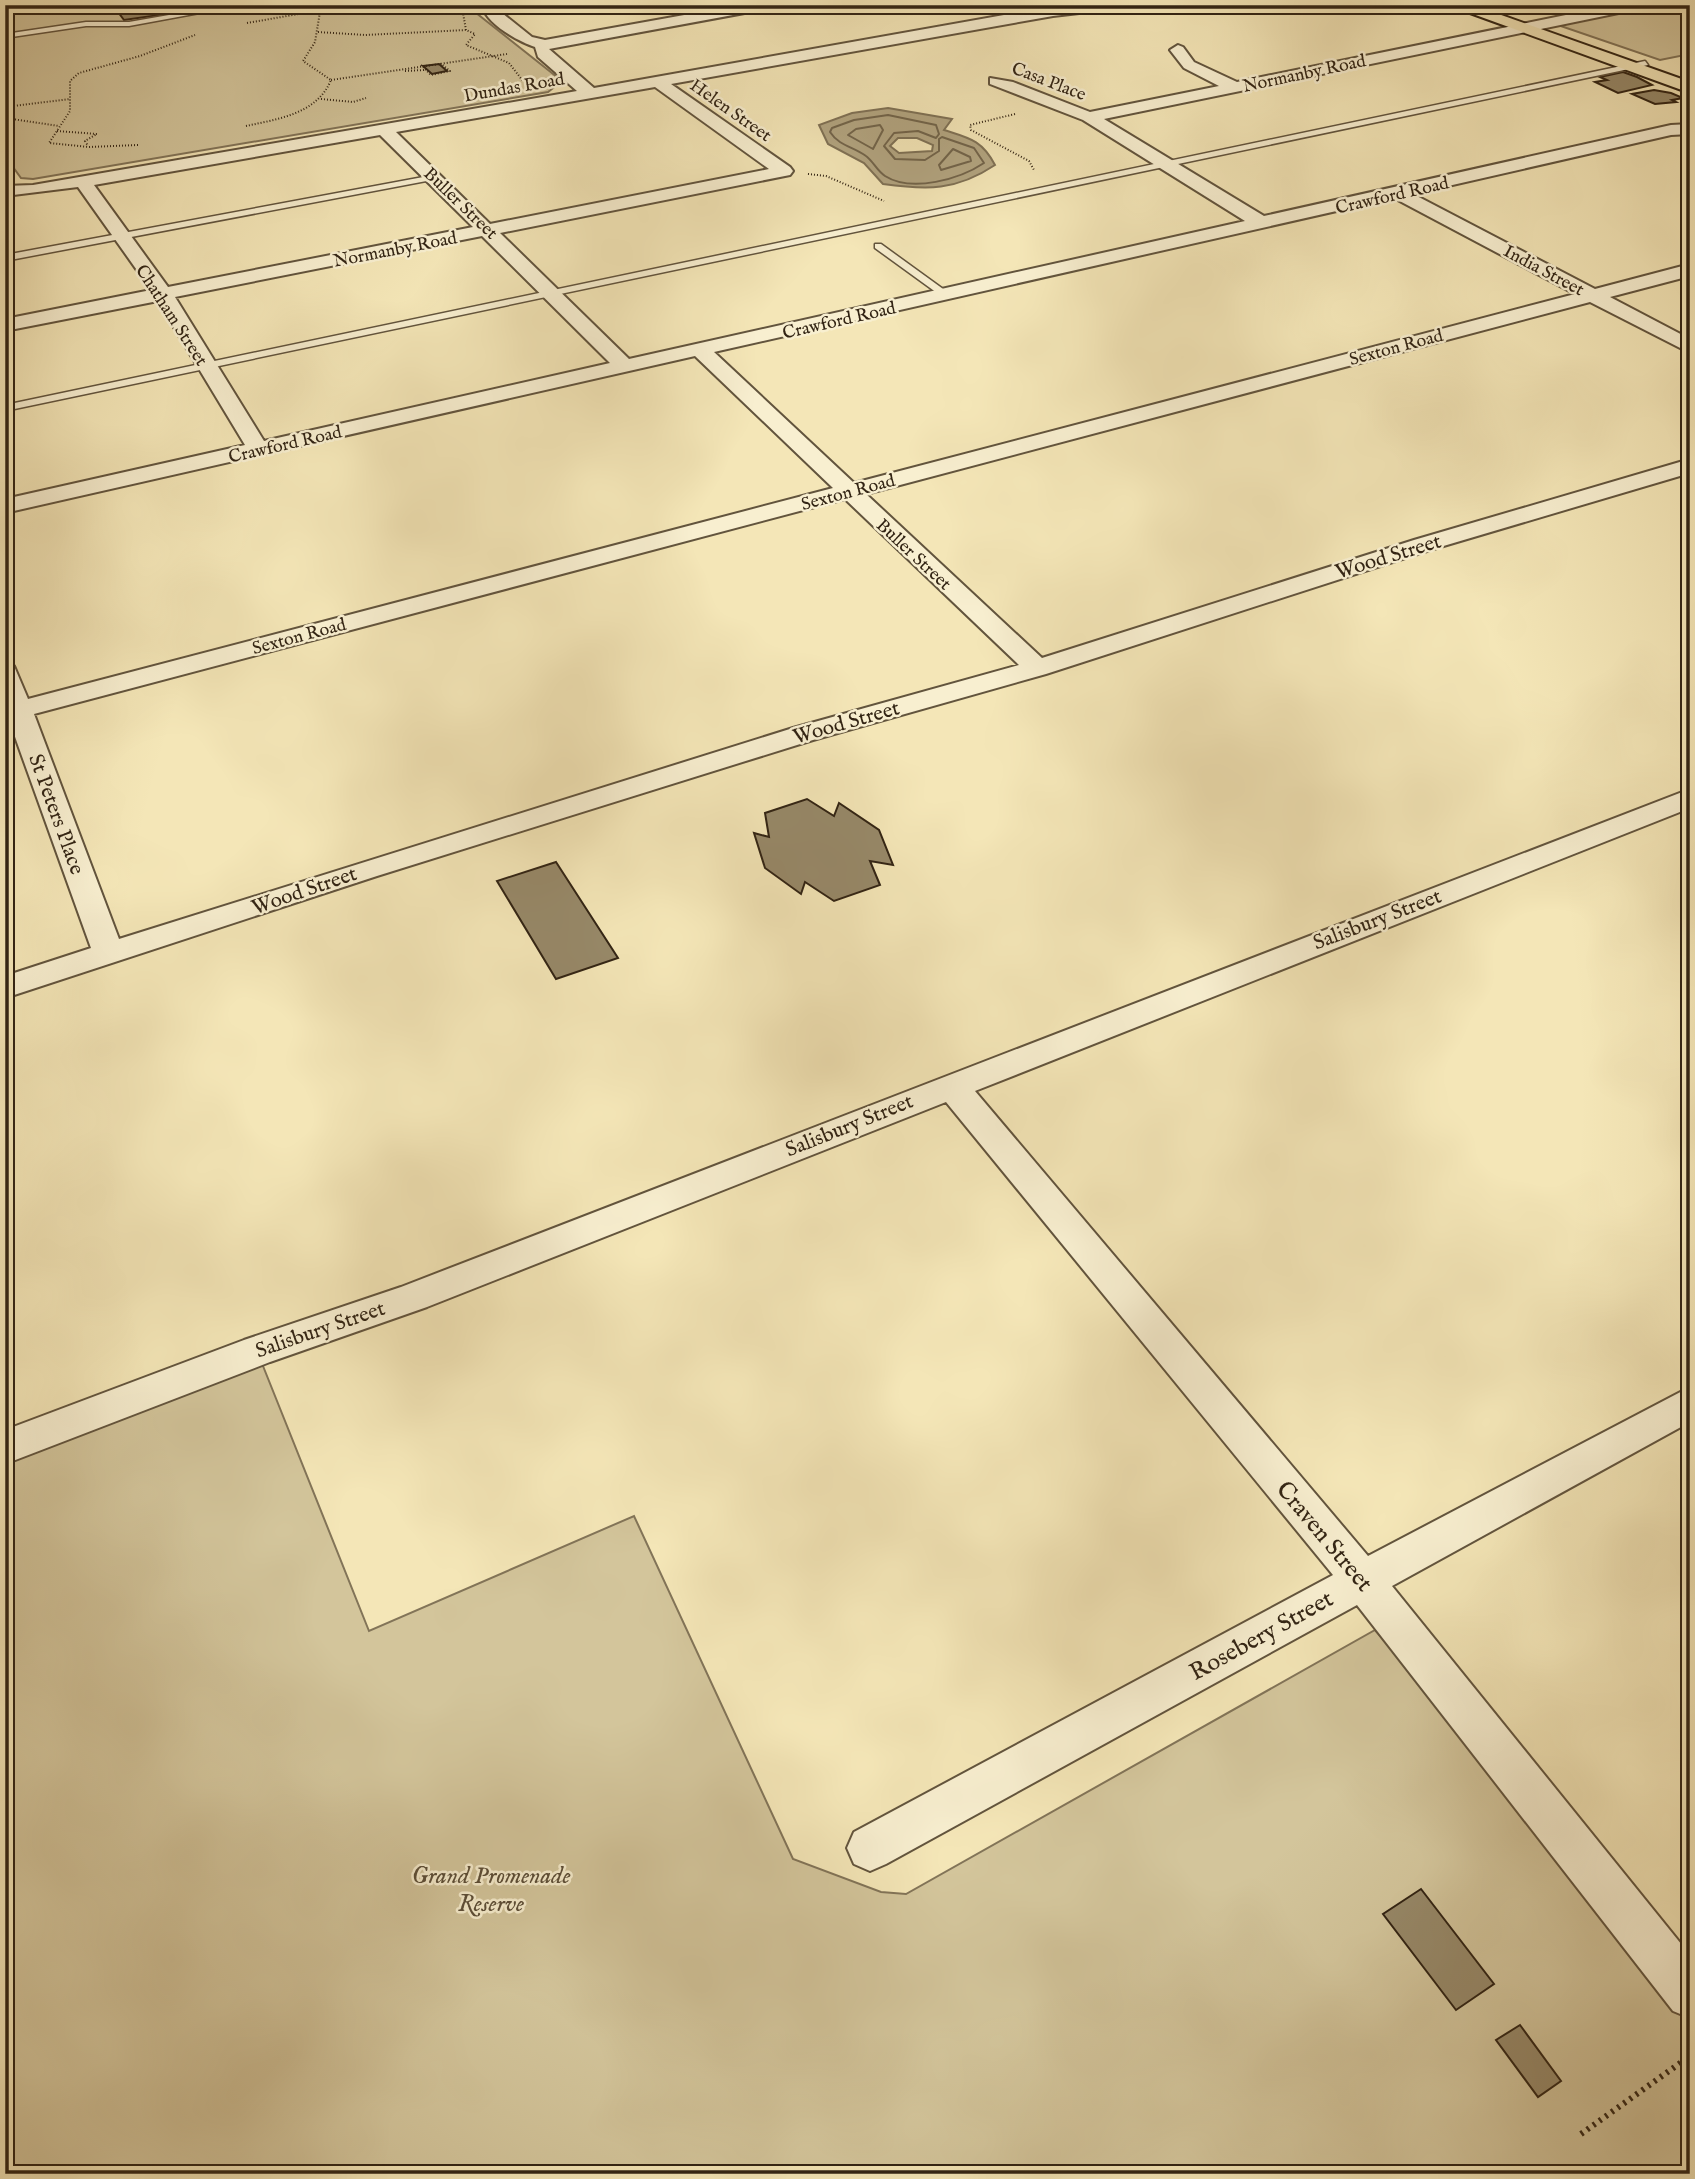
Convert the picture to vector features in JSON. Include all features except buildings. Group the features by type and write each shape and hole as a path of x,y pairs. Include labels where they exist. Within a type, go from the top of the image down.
{"main road":[{"path":"1456,5 1639,65 1690,78"},
{"path":"1478,5 1528,27"},
{"path":"1639,65 1690,88"}],"street":[{"path":"489,5 490,11 527,40 544,45 766,5"},
{"name":"Dundas Road","path":"1029,17 1079,5"},
{"name":"Dundas Road","path":"5,191 33,190 1029,17 1114,5"},
{"name":"Normanby Road","path":"1088,117 1638,5"},
{"path":"544,45 541,49 543,54 590,93"},
{"path":"1178,50 1189,65 1234,87"},
{"name":"Helen Street","path":"657,81 784,171"},
{"name":"Casa Place","path":"996,81 1023,89 1058,108 1088,117"},
{"path":"1088,117 1263,224"},
{"name":"Crawford Road","path":"5,506 947,296 1684,127"},
{"name":"Buller Street","path":"384,129 626,368"},
{"name":"Normanby Road","path":"5,325 784,171"},
{"name":"Chatham Street","path":"83,181 120,237 163,293 205,366 260,450"},
{"name":"India Street","path":"1398,193 1690,347"},
{"name":"Sexton Road","path":"12,712 1690,270"},
{"name":"Buller Street","path":"701,351 847,492 1037,668"},
{"name":"Wood Street","path":"5,987 380,864 803,734 1037,668 1422,545 1690,466"},
{"name":"St Peters Place","path":"5,672 12,712 109,955"},
{"name":"Salisbury Street","path":"5,1447 257,1351 414,1297 1690,798"},
{"name":"Craven Street","path":"951,1085 1362,1580 1690,1994"},
{"name":"Rosebery Street","path":"870,1848 1690,1403"}],"lane":[{"path":"5,36 86,24 129,24 240,5"},
{"path":"5,408 1639,65"},
{"path":"5,258 434,177"},
{"path":"878,246 947,296"}],"path":[{"path":"245,24 350,5"},
{"path":"452,5 463,13 466,30"},
{"path":"320,12 318,32 311,52 303,61 331,80 440,62 496,57 517,48 544,45"},
{"path":"318,32 365,35 466,30 475,34 466,45 516,68 523,81"},
{"path":"142,145 89,147 51,144 70,111 70,81 79,73 140,56 195,35"},
{"path":"421,65 431,75 450,72 440,62"},
{"path":"394,71 427,70"},
{"path":"243,127 279,118 320,99 328,93 331,80"},
{"path":"320,99 346,102 366,98"},
{"path":"5,107 71,99"},
{"path":"342,105 346,102"},
{"path":"1058,108 970,125 971,130 1029,161 1035,175 1064,185"},
{"path":"35,123 43,118"},
{"path":"12,119 60,125"},
{"path":"57,131 97,134 85,141 89,147"},
{"path":"784,171 827,176 885,202"},
{"path":"1581,2134 1690,2056"}],"green space":[{"path":"5,5 466,5 562,81 548,92 33,179 21,178 5,156"},
{"path":"1638,5 1690,5 1690,54 1660,60 1549,22"},
{"name":"Grand Promenade Reserve","path":"257,1351 369,1631 634,1516 793,1859 881,1892 906,1894 1375,1630 1690,1984 1690,2174 5,2174 5,1447"}],"water":[{"path":"888,108 952,119 944,130 980,145 995,165 981,174 954,184 914,187 883,184 864,163 828,144 819,125 852,113","holes":["898,138 917,138 933,145 932,151 899,153 890,146"]}]}
